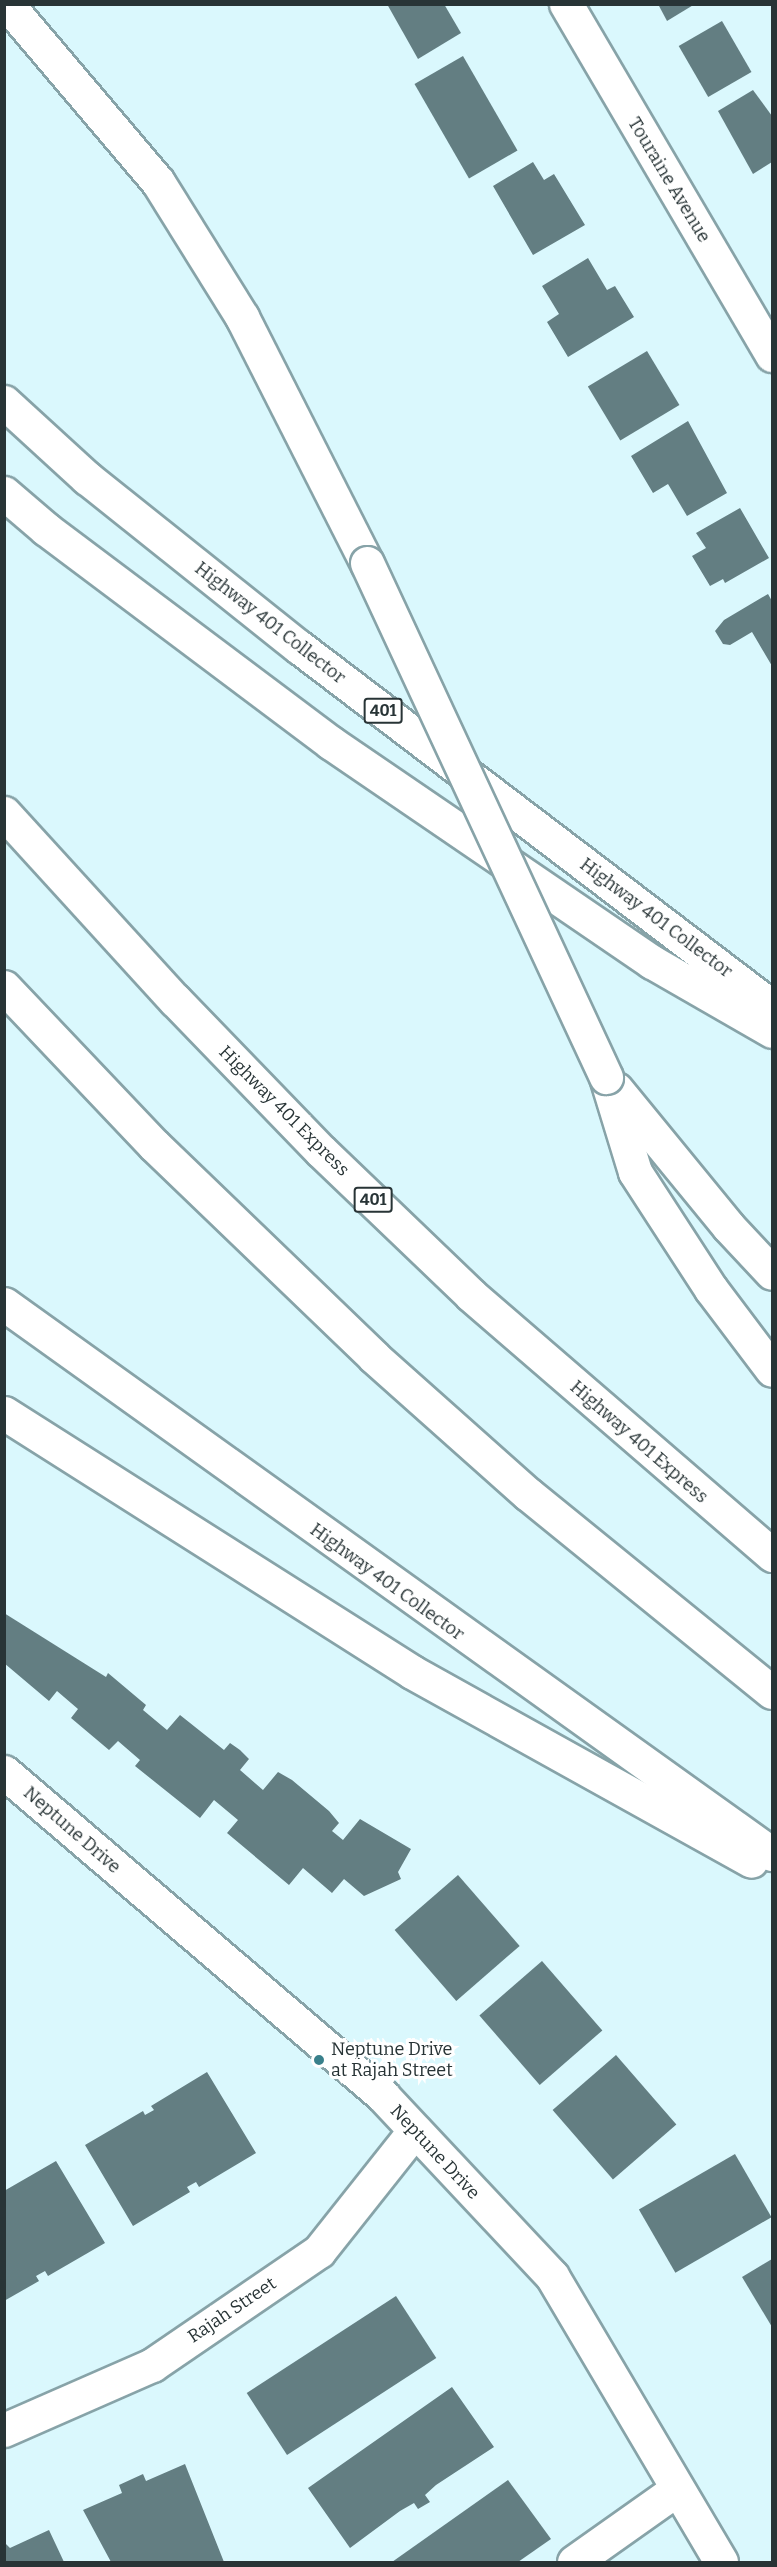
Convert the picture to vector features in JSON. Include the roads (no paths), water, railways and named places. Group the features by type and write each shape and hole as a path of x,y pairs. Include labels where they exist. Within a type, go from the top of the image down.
{"main road":[{"path":"7,4 158,182 242,316 367,563 606,1077 635,1172 705,1280 772,1370"},
{"name":"Touraine Avenue","path":"566,4 772,355"},
{"name":"Highway 401 Collector","path":"4,402 87,478 290,640 772,1007"},
{"path":"4,493 46,530 331,743 652,962 772,1031"},
{"name":"Highway 401 Express","path":"4,813 175,1000 321,1151 480,1303 772,1555"},
{"path":"4,987 154,1145 374,1357 528,1494 772,1692"},
{"path":"606,1077 728,1226 772,1272"},
{"name":"Highway 401 Collector","path":"11,1307 455,1631 772,1854"},
{"path":"4,1413 412,1672 772,1873"},
{"name":"Neptune Drive","path":"4,1772 383,2096 552,2276 721,2562"},
{"name":"Rajah Street","path":"4,2430 152,2365 319,2250 415,2130"},
{"path":"574,2562 677,2489"}],"place":[{"name":"Neptune Drive at Rajah Street","path":"319,2060"}]}
